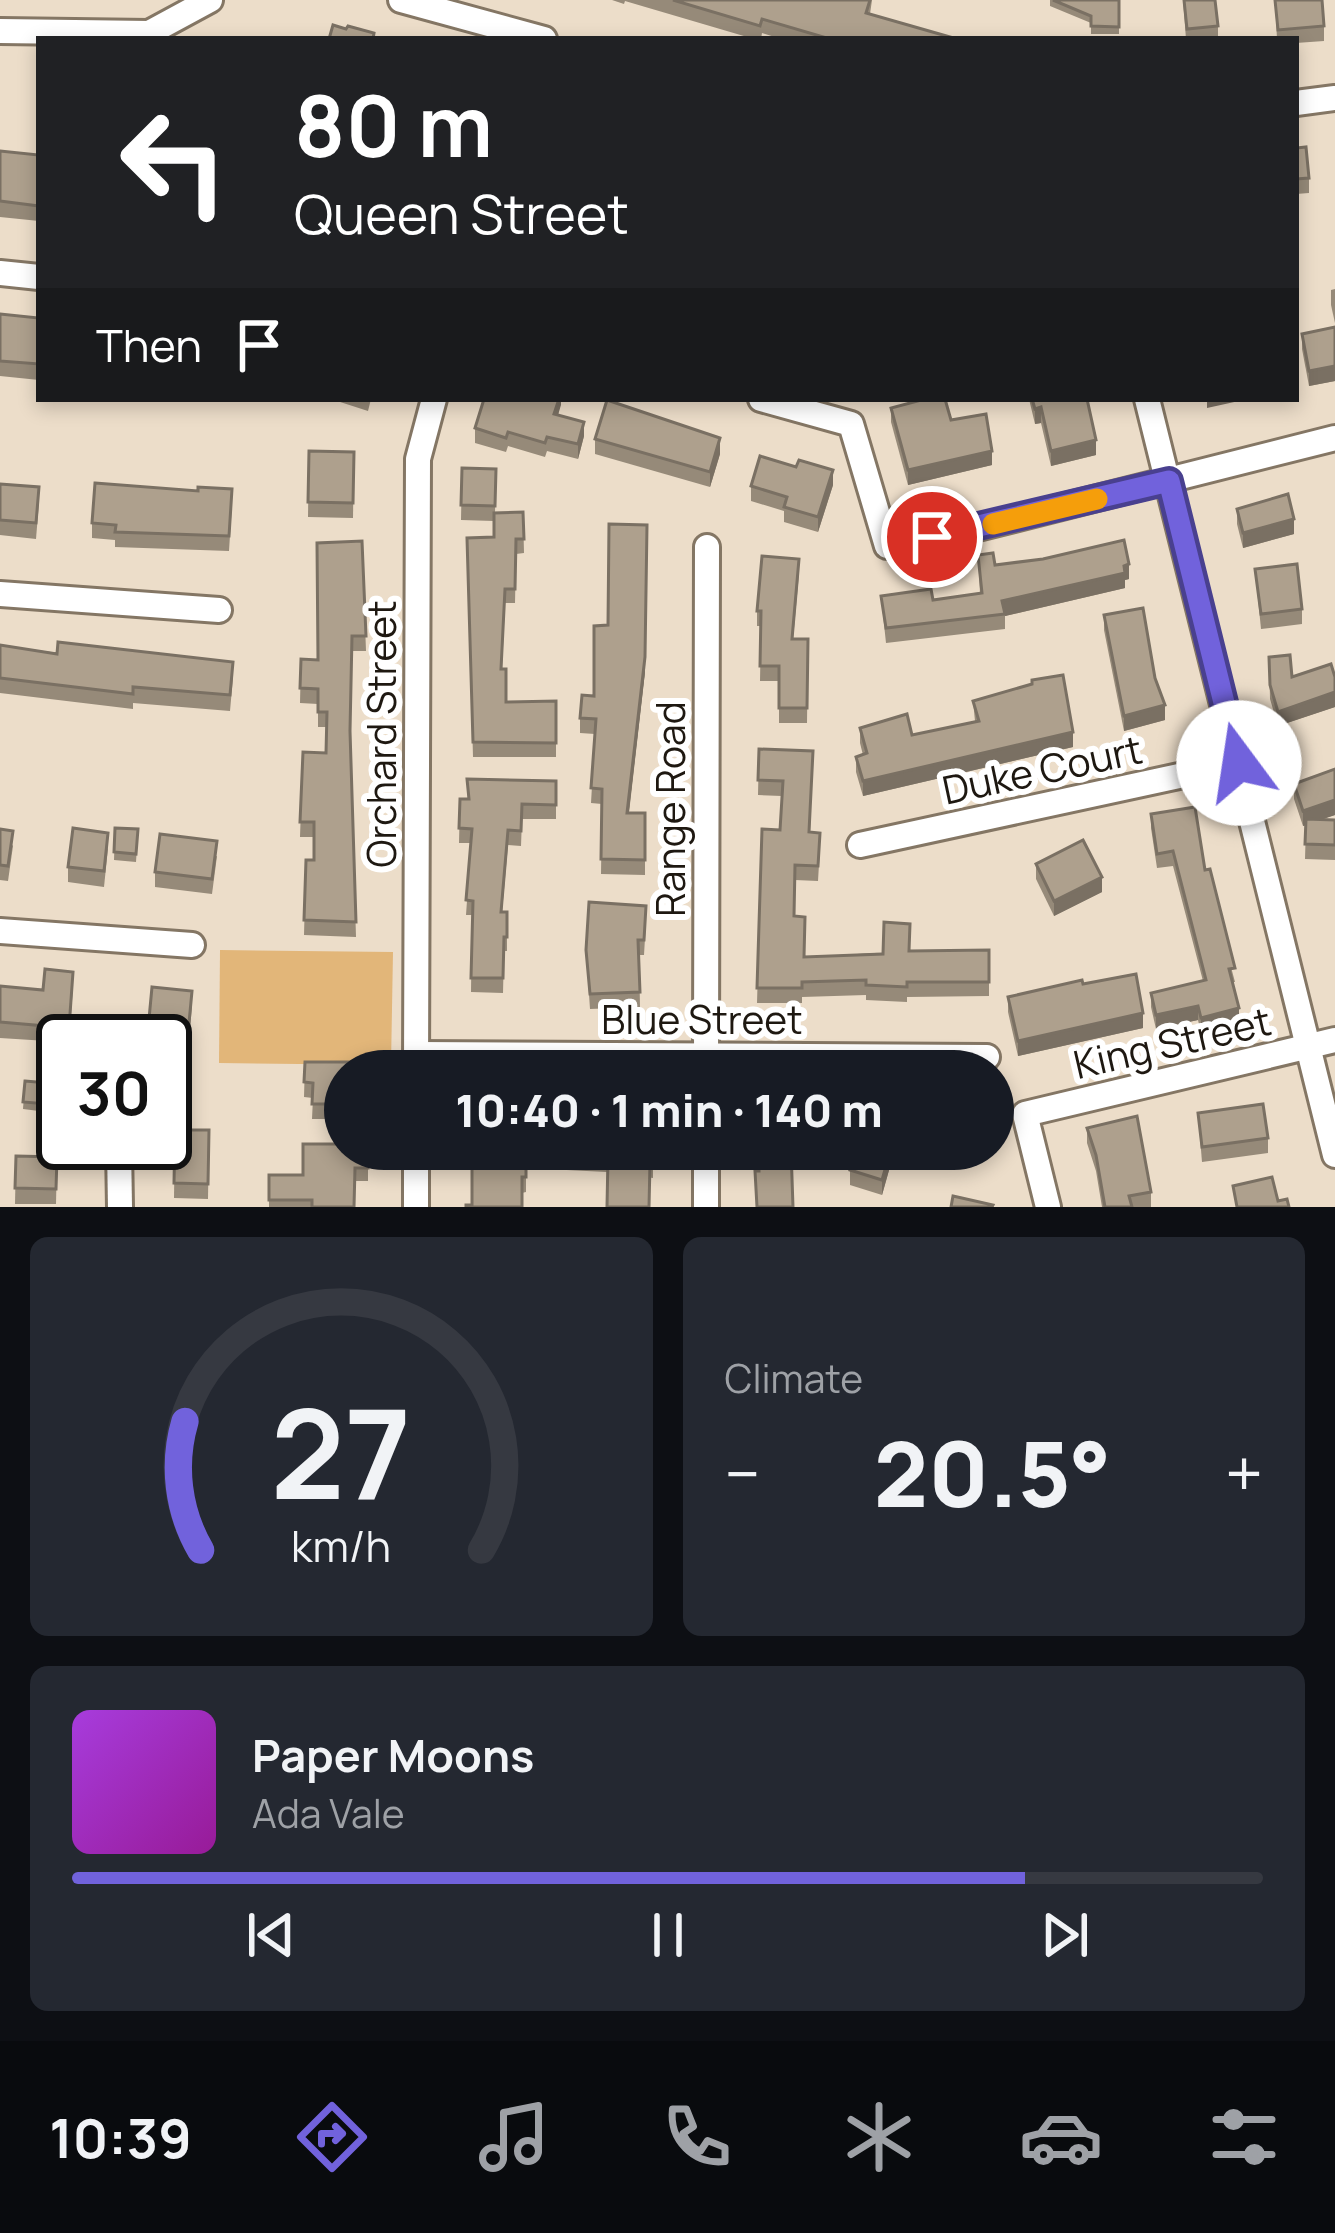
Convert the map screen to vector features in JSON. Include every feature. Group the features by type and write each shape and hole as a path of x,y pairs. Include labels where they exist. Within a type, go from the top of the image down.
{"street":[{"path":"0,32 148,32 210,0"},
{"path":"401,0 533,36"},
{"path":"1299,103 1335,98"},
{"path":"0,273 36,277"},
{"name":"Orchard Street","path":"416,1050 418,459 433,402"},
{"path":"772,402 851,424 887,546 1335,438"},
{"path":"1148,402 1335,1155"},
{"name":"Range Road","path":"706,547 706,1050"},
{"path":"0,594 219,610"},
{"name":"Duke Court","path":"860,844 1239,763"},
{"path":"0,932 192,945"},
{"name":"King Street","path":"1048,1207 1025,1114 1335,1040"},
{"path":"119,1170 120,1207"},
{"path":"416,1170 416,1207"},
{"path":"706,1170 706,1207"}],"shaded area":[{"path":"220,950 393,952 391,1050 324,1050 324,1064 219,1063"}],"building":[{"path":"673,0 870,0 866,13 946,36 820,36 762,19 760,26"},
{"path":"1053,0 1119,0 1119,27 1091,26 1091,16"},
{"path":"1184,0 1215,0 1218,26 1187,29"},
{"path":"1275,0 1322,0 1324,26 1278,30"},
{"path":"333,25 374,33 374,36 330,36"},
{"path":"1306,147 1309,178 1299,179 1299,148"},
{"path":"0,151 36,155 36,206 0,201"},
{"path":"0,314 36,318 36,364 0,361"},
{"path":"1335,327 1335,366 1309,371 1302,334"},
{"path":"483,402 558,402 554,414 584,422 578,444 547,437 545,443 508,432 506,438 475,428"},
{"path":"606,402 720,438 710,472 595,439"},
{"path":"946,402 951,420 986,414 992,451 908,470 891,408"},
{"path":"1033,402 1088,402 1096,440 1051,451 1041,407 1035,409"},
{"path":"309,451 354,452 353,503 308,502"},
{"path":"760,456 796,467 799,460 833,470 818,517 784,507 787,497 751,486"},
{"path":"462,468 496,469 495,506 461,505"},
{"path":"95,483 232,489 229,536 115,532 116,525 92,523"},
{"path":"0,484 39,487 36,523 0,520"},
{"path":"1288,494 1294,519 1243,533 1237,509"},
{"path":"523,512 524,539 516,539 515,589 505,589 501,669 506,669 506,702 556,701 556,743 473,742 467,538 494,537 494,513"},
{"path":"609,524 647,525 645,657 627,813 645,813 645,860 601,859 602,789 591,788 596,719 580,718 582,695 594,696 594,626 608,625"},
{"path":"1124,540 1129,564 1124,566 1125,573 1002,601 1005,614 886,628 881,596 931,589 933,600 982,593 978,555 993,553 995,565"},
{"path":"362,541 366,636 352,636 350,731 356,922 304,920 306,860 314,860 314,822 300,822 303,752 326,753 327,712 318,712 318,689 300,688 301,659 318,660 317,543"},
{"path":"762,556 799,559 792,639 808,639 807,708 779,708 779,666 760,666 761,611 757,611"},
{"path":"1297,564 1302,609 1261,614 1255,569"},
{"path":"1143,608 1155,678 1165,705 1124,716 1104,615"},
{"path":"58,642 233,662 230,695 133,687 133,694 0,678 0,645 57,654"},
{"path":"1290,655 1292,677 1331,664 1335,692 1278,712 1269,657"},
{"path":"1063,675 1073,732 863,781 856,757 867,753 860,728 907,714 912,735 979,721 973,701 1032,684 1032,680"},
{"path":"759,749 813,751 809,832 820,833 818,866 795,865 794,916 805,917 804,957 883,954 884,922 910,924 909,951 989,950 989,982 907,982 907,987 866,985 866,980 757,988 762,829 780,830 783,781 758,780"},
{"path":"1335,769 1335,800 1303,811 1294,784"},
{"path":"467,779 556,781 556,805 522,804 521,831 508,830 501,912 507,912 503,978 471,978 473,901 466,900 472,829 459,828 460,799 469,799"},
{"path":"1195,807 1205,870 1210,869 1235,968 1229,969 1239,1008 1201,1018 1198,1006 1156,1015 1151,993 1206,980 1173,851 1157,854 1151,814"},
{"path":"1306,819 1335,820 1335,845 1305,844"},
{"path":"73,828 108,833 104,871 68,867"},
{"path":"115,828 138,829 136,854 114,852"},
{"path":"0,829 13,831 8,866 0,865"},
{"path":"160,834 217,841 212,879 155,872"},
{"path":"1083,840 1102,877 1054,901 1036,864"},
{"path":"589,902 646,906 644,940 638,940 640,992 590,994"},
{"path":"45,969 73,972 70,1014 36,1014 36,1025 0,1022 0,986 43,990"},
{"path":"1136,974 1143,1013 1018,1041 1008,997 1082,980 1083,984"},
{"path":"152,987 192,991 190,1014 149,1014"},
{"path":"305,1062 324,1062 324,1104 312,1104 313,1083 304,1082"},
{"path":"25,1081 36,1082 36,1103 23,1102"},
{"path":"1263,1104 1268,1138 1202,1147 1198,1113"},
{"path":"1137,1116 1151,1192 1129,1196 1132,1207 1105,1207 1087,1128"},
{"path":"192,1130 209,1130 208,1184 174,1183 174,1170 192,1170"},
{"path":"303,1144 324,1144 324,1170 355,1170 354,1207 269,1200 269,1175 303,1175"},
{"path":"16,1156 36,1156 36,1170 57,1170 56,1189 15,1188"},
{"path":"472,1170 526,1170 522,1207 466,1207 472,1205"},
{"path":"608,1170 650,1170 649,1207 607,1207"},
{"path":"792,1170 793,1207 757,1207 755,1171"},
{"path":"850,1170 885,1170 882,1180"},
{"path":"1272,1177 1278,1201 1287,1199 1289,1207 1237,1207 1233,1186"},
{"path":"953,1196 993,1205 951,1207"}],"slow traffic":[{"path":"993,524 1097,499"}],"route":[{"path":"932,537 1169,481 1239,763"}]}
